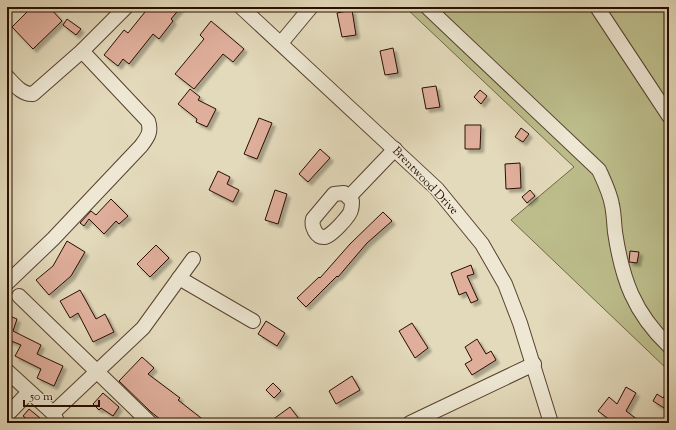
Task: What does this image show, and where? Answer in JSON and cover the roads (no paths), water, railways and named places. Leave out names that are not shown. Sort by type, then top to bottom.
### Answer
[{"type":"street","points":[[7,77],[22,92],[27,95],[33,94],[82,51],[126,7]]},
{"type":"street","name":"Brentwood Drive","points":[[241,7],[437,189],[482,244],[505,284],[534,364],[552,423]]},
{"type":"street","points":[[281,43],[311,7]]},
{"type":"street","points":[[427,7],[599,170],[612,204],[615,232],[627,287],[642,316],[669,346]]},
{"type":"street","points":[[597,7],[669,116]]},
{"type":"street","points":[[7,283],[53,239],[140,146],[147,137],[150,128],[148,121],[82,51]]},
{"type":"street","points":[[349,197],[395,149]]},
{"type":"street","points":[[7,371],[28,393],[56,418],[97,372],[143,328],[193,259]]},
{"type":"street","points":[[179,278],[253,321]]},
{"type":"street","points":[[19,296],[150,423]]},
{"type":"street","points":[[410,423],[534,364]]},
{"type":"street","points":[[7,415],[28,393]]}]
